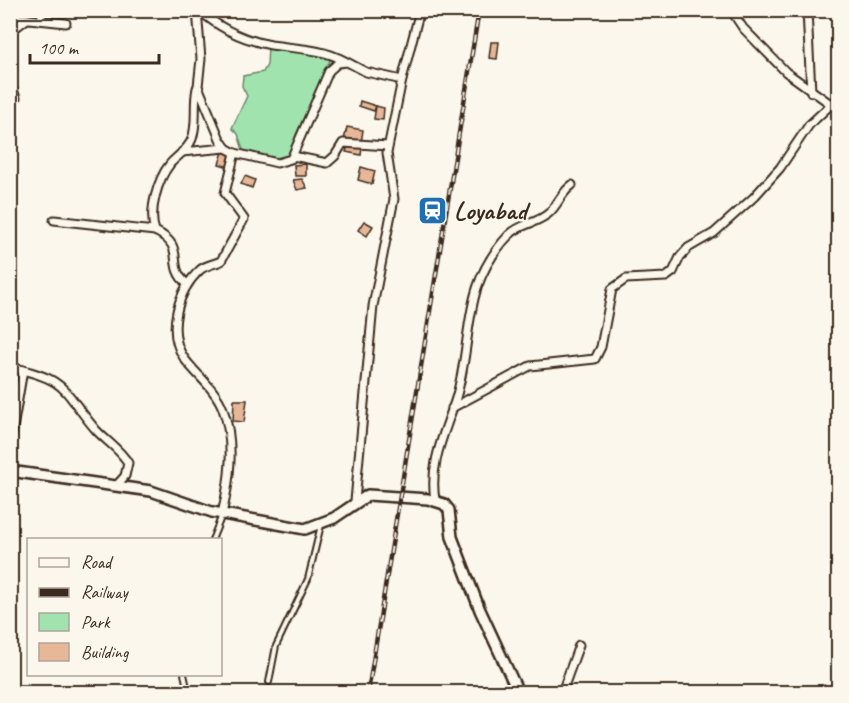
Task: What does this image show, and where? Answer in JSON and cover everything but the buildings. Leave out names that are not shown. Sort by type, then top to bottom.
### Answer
[{"type":"street","points":[[41,20],[43,10]]},
{"type":"street","points":[[198,10],[226,30],[247,39],[317,50],[366,72],[402,80]]},
{"type":"street","points":[[155,231],[153,220],[159,184],[167,168],[189,145],[195,128],[201,59],[198,10]]},
{"type":"street","points":[[355,501],[373,306],[394,199],[393,180],[388,166],[388,146],[420,10]]},
{"type":"street","points":[[731,10],[743,28],[786,72],[832,105]]},
{"type":"street","points":[[807,10],[811,92]]},
{"type":"street","points":[[10,17],[66,23]]},
{"type":"street","points":[[10,32],[27,19]]},
{"type":"street","points":[[182,152],[226,148],[235,153],[278,164],[288,161],[293,156],[329,71],[338,63],[347,62]]},
{"type":"street","points":[[10,82],[16,98],[10,112]]},
{"type":"street","points":[[198,86],[226,148]]},
{"type":"street","points":[[453,408],[530,366],[595,359],[601,347],[612,289],[626,279],[666,277],[673,272],[680,257],[688,248],[714,233],[754,197],[780,168],[809,125],[838,99]]},
{"type":"street","points":[[293,156],[327,163],[335,156],[343,143],[388,146]]},
{"type":"street","points":[[217,513],[230,470],[226,418],[219,401],[185,359],[176,338],[179,304],[187,284],[201,269],[221,261],[244,219],[225,193],[235,153]]},
{"type":"street","points":[[435,500],[434,479],[438,447],[453,408],[459,384],[470,310],[480,279],[510,235],[522,225],[544,217],[572,186]]},
{"type":"street","points":[[54,220],[155,231],[167,235],[177,272],[187,284]]},
{"type":"street","points":[[10,368],[46,376],[62,386],[96,429],[125,458],[128,469],[116,486]]},
{"type":"street","points":[[10,447],[23,370]]},
{"type":"street","points":[[10,471],[151,491],[217,513],[305,529],[321,525],[355,501],[368,495],[435,500],[444,504],[448,510],[452,537],[480,610],[518,693]]},
{"type":"street","points":[[562,693],[579,645]]},
{"type":"lane","points":[[212,538],[217,513]]},
{"type":"lane","points":[[270,682],[276,646],[308,579],[321,525]]},
{"type":"lane","points":[[184,676],[188,693]]},
{"type":"green space","points":[[268,46],[331,58],[296,135],[291,156],[278,158],[243,150],[238,134],[232,128],[247,96],[242,86],[243,76],[263,72],[267,65]]},
{"type":"railway","points":[[368,692],[479,10]]},
{"type":"place","name":"Loyabad","points":[[433,210]]}]
